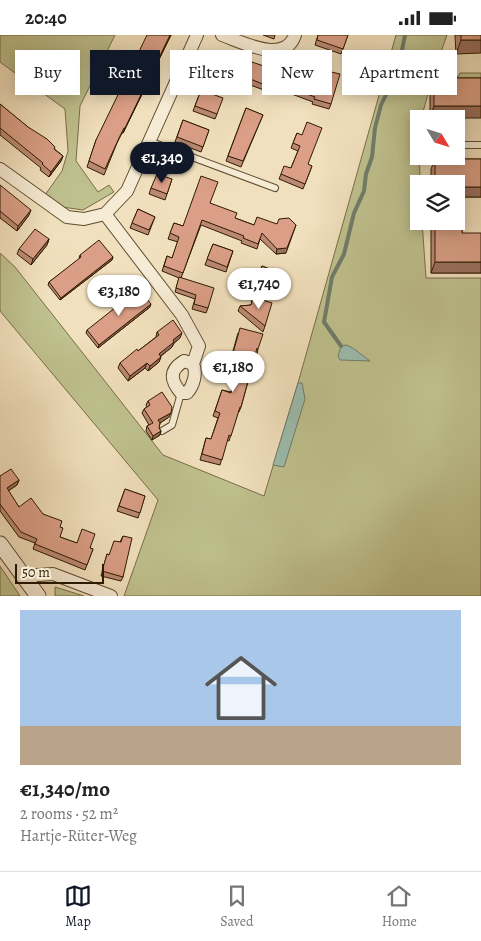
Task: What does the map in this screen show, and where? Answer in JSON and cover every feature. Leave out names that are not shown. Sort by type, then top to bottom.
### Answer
[{"type":"street","points":[[0,169],[67,217],[84,219],[105,214],[127,191],[197,35]]},
{"type":"street","points":[[222,35],[270,51],[281,50],[293,40],[295,35]]},
{"type":"street","points":[[105,214],[182,315],[199,346],[193,364],[196,371],[190,389],[187,393],[181,393],[172,378],[174,371],[178,364],[184,361],[193,364]]},
{"type":"street","points":[[0,544],[38,596]]},
{"type":"street","points":[[23,575],[53,574],[111,596]]},
{"type":"lane","points":[[149,141],[275,188]]},
{"type":"lane","points":[[465,145],[481,145]]},
{"type":"lane","points":[[162,431],[172,425],[181,393]]},
{"type":"green space","points":[[0,35],[115,35],[108,50],[90,50],[90,86],[80,106],[76,161],[98,192],[109,185],[114,192],[83,210],[62,207],[45,195],[62,171],[68,151],[65,109],[46,95],[80,95],[80,50],[15,50],[15,73],[0,62]]},
{"type":"green space","points":[[396,35],[447,35],[442,50],[392,50]]},
{"type":"green space","points":[[460,73],[481,73],[481,88],[457,79]]},
{"type":"green space","points":[[379,95],[428,95],[424,110],[410,110],[410,165],[420,165],[420,175],[410,175],[410,230],[423,230],[426,278],[481,278],[481,596],[124,596],[158,500],[0,311],[0,253],[15,267],[163,455],[264,496],[298,383]]},
{"type":"green space","points":[[0,566],[20,596],[0,596]]},
{"type":"green space","points":[[55,587],[84,596],[55,596]]},
{"type":"shaded area","points":[[346,345],[370,361],[340,360],[338,356],[341,346]]},
{"type":"shaded area","points":[[298,383],[302,383],[305,399],[284,467],[273,465]]},
{"type":"building","points":[[147,35],[170,35],[160,56],[160,50],[140,50]]},
{"type":"building","points":[[318,35],[348,35],[343,49],[317,40]]},
{"type":"building","points":[[461,35],[481,35],[481,40],[461,40]]},
{"type":"building","points":[[252,62],[262,66],[262,84],[252,80]]},
{"type":"building","points":[[332,72],[340,74],[331,104],[314,99],[315,97],[310,95],[332,95]]},
{"type":"building","points":[[457,78],[481,78],[481,106],[434,106],[434,95],[457,95]]},
{"type":"building","points":[[118,95],[141,95],[105,169],[89,161],[96,140]]},
{"type":"building","points":[[199,95],[215,95],[223,98],[217,114],[195,106]]},
{"type":"building","points":[[0,104],[28,127],[47,139],[55,147],[54,149],[63,156],[51,172],[43,163],[0,128]]},
{"type":"building","points":[[246,108],[263,115],[243,161],[228,156]]},
{"type":"building","points":[[183,120],[209,130],[203,147],[177,137]]},
{"type":"building","points":[[307,122],[322,128],[308,164],[312,166],[305,184],[281,174],[284,166],[291,168],[300,146],[293,143],[297,133],[302,135]]},
{"type":"building","points":[[465,159],[481,159],[481,187],[465,187],[465,175],[435,175],[435,165],[465,165]]},
{"type":"building","points":[[157,174],[172,179],[167,194],[151,188]]},
{"type":"building","points":[[201,176],[218,182],[210,203],[237,213],[235,218],[254,225],[257,217],[277,224],[279,219],[289,218],[296,225],[287,248],[277,249],[262,233],[258,244],[243,238],[244,236],[202,220],[183,273],[164,266],[167,256],[172,258],[179,237],[170,233],[174,223],[183,226]]},
{"type":"building","points":[[0,185],[31,210],[18,226],[0,211]]},
{"type":"building","points":[[138,209],[155,217],[149,230],[132,223]]},
{"type":"building","points":[[35,229],[49,239],[33,259],[19,249]]},
{"type":"building","points":[[435,230],[462,230],[462,233],[481,233],[481,262],[435,262]]},
{"type":"building","points":[[99,240],[113,257],[61,298],[49,282]]},
{"type":"building","points":[[213,244],[233,251],[227,267],[207,259]]},
{"type":"building","points":[[262,266],[282,274],[277,285],[257,278]]},
{"type":"building","points":[[179,277],[214,288],[208,308],[194,304],[196,295],[176,288]]},
{"type":"building","points":[[139,289],[151,304],[99,345],[87,330]]},
{"type":"building","points":[[253,297],[272,303],[265,326],[240,306],[251,305]]},
{"type":"building","points":[[173,320],[182,333],[159,354],[161,357],[150,366],[147,363],[130,376],[120,363],[159,335],[157,332]]},
{"type":"building","points":[[240,328],[263,334],[257,348],[241,407],[231,436],[229,435],[222,460],[202,454],[206,438],[211,439],[220,413],[215,411],[222,390],[231,393],[236,374],[228,371]]},
{"type":"building","points":[[162,392],[172,407],[171,413],[158,420],[161,431],[153,436],[147,426],[153,423],[144,409],[150,405],[148,401]]},
{"type":"building","points":[[11,469],[19,480],[7,488],[19,507],[31,498],[43,514],[62,521],[60,527],[63,528],[60,537],[77,543],[82,529],[95,534],[90,548],[93,549],[87,565],[35,544],[37,539],[21,532],[0,504],[0,476]]},
{"type":"building","points":[[125,489],[145,496],[140,513],[119,506]]},
{"type":"building","points":[[123,536],[132,538],[123,577],[102,571],[107,554],[109,555],[114,541],[121,542]]},
{"type":"waterway","points":[[341,346],[324,322],[332,277],[344,254],[354,213],[364,191],[381,105],[398,70],[405,35]]}]
